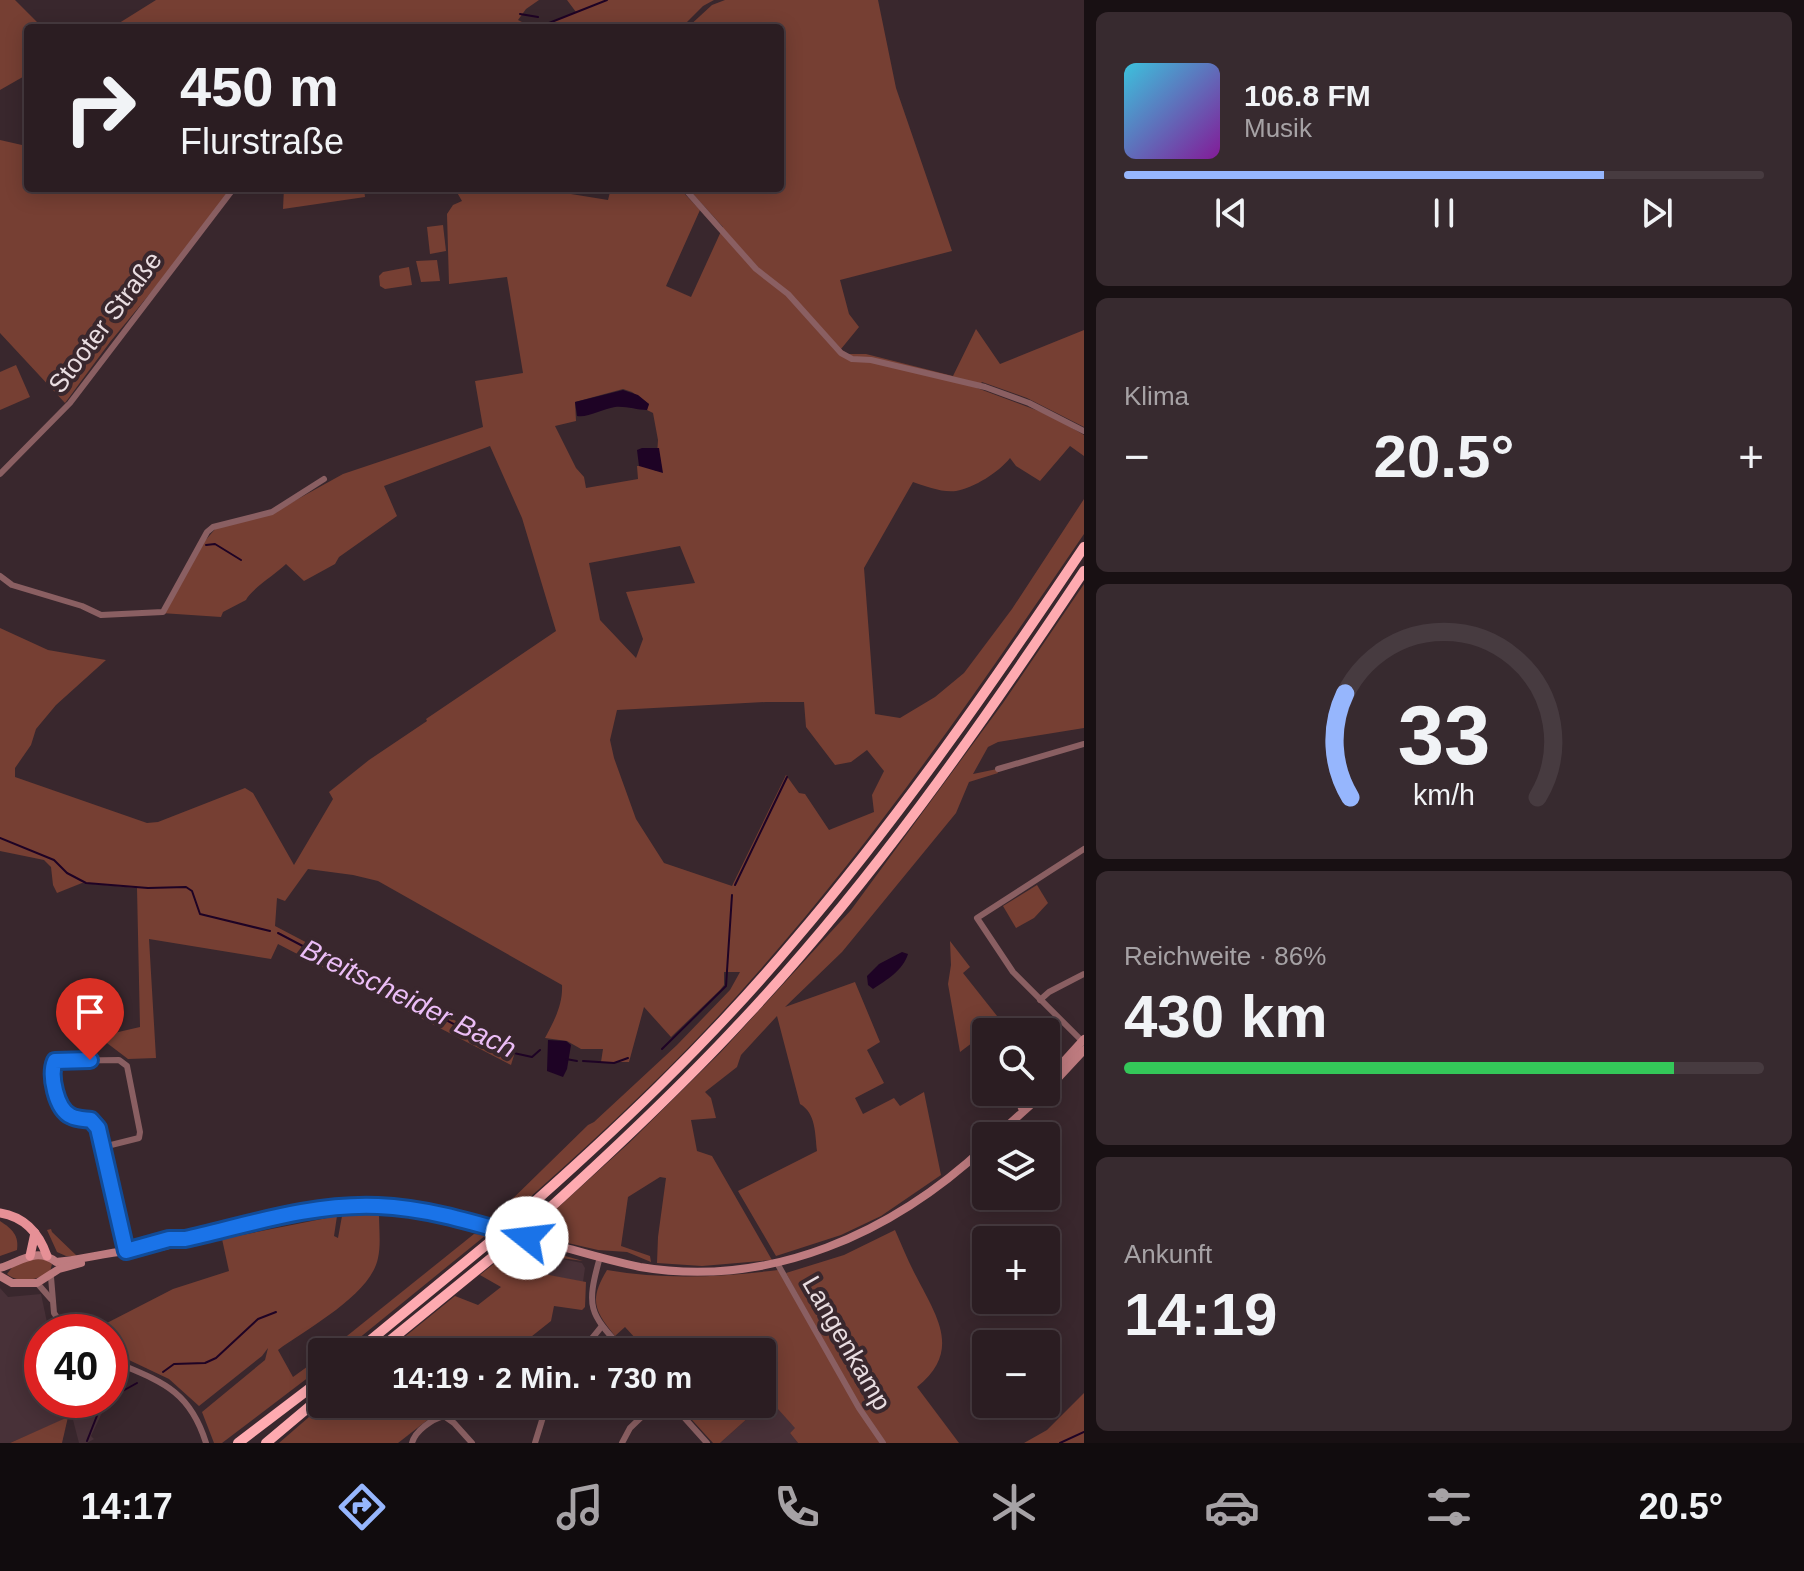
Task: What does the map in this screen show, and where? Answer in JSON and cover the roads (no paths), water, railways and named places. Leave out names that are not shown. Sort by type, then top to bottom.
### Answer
[{"type":"highway","points":[[373,1338],[491,1241],[664,1081],[791,945],[921,782],[1084,547]]},
{"type":"highway","points":[[393,1338],[530,1226],[635,1129],[732,1032],[856,889],[977,728],[1084,571]]},
{"type":"highway","points":[[238,1443],[308,1390]]},
{"type":"highway","points":[[266,1443],[308,1408]]},
{"type":"main road","points":[[0,1213],[20,1219],[40,1237],[52,1267]]},
{"type":"main road","points":[[30,1256],[35,1233]]},
{"type":"street","name":"Stooter Straße","points":[[0,474],[70,403],[231,192]]},
{"type":"street","points":[[688,192],[756,269],[788,294],[841,353],[852,359],[871,360],[985,387],[1029,403],[1084,431]]},
{"type":"street","points":[[0,576],[12,585],[82,606],[101,615],[163,612],[207,532],[213,527],[272,512],[324,479]]},
{"type":"street","points":[[998,769],[1084,744]]},
{"type":"street","points":[[1084,849],[977,918],[1013,972],[1084,1043]]},
{"type":"street","points":[[1040,1000],[1084,974]]},
{"type":"street","points":[[1060,1067],[1084,1043]]},
{"type":"street","points":[[1060,1074],[1084,1043]]},
{"type":"street","points":[[103,1147],[139,1138],[127,1066],[119,1060],[55,1061],[52,1081],[66,1113],[73,1118],[95,1123],[126,1251]]},
{"type":"street","points":[[1010,1122],[1024,1106]]},
{"type":"street","points":[[1012,1122],[1030,1106]]},
{"type":"street","points":[[52,1267],[30,1256],[14,1261],[3,1272],[12,1283],[37,1283],[52,1267],[169,1239],[185,1239],[306,1213],[378,1206],[455,1217],[639,1266],[694,1271],[736,1269],[777,1263],[838,1245],[874,1229],[934,1189],[972,1158]]},
{"type":"street","points":[[600,1257],[591,1303],[593,1313],[613,1338]]},
{"type":"street","name":"Langenkamp","points":[[777,1263],[859,1408],[883,1443]]},
{"type":"street","points":[[52,1267],[51,1299],[55,1314]]},
{"type":"street","points":[[37,1283],[51,1299]]},
{"type":"street","points":[[592,1338],[602,1326]]},
{"type":"street","points":[[128,1369],[175,1391],[195,1413],[206,1443]]},
{"type":"street","points":[[412,1443],[414,1436],[433,1420],[444,1416],[472,1443]]},
{"type":"street","points":[[535,1443],[542,1418]]},
{"type":"street","points":[[622,1443],[630,1428],[640,1418]]},
{"type":"street","points":[[685,1418],[707,1443]]},
{"type":"waterway","points":[[549,23],[607,0]]},
{"type":"waterway","points":[[520,14],[538,17]]},
{"type":"waterway","points":[[206,545],[215,544],[241,560]]},
{"type":"waterway","points":[[735,885],[787,777]]},
{"type":"waterway","name":"Breitscheider Bach","points":[[0,838],[54,860],[67,873],[86,883],[148,888],[186,887],[192,891],[200,914],[270,931]]},
{"type":"waterway","points":[[662,1049],[726,986],[732,895]]},
{"type":"waterway","name":"Breitscheider Bach","points":[[278,933],[398,999],[406,999],[505,1051],[532,1057],[540,1050]]},
{"type":"waterway","points":[[583,1061],[614,1063],[628,1058]]},
{"type":"waterway","points":[[566,1059],[577,1061]]},
{"type":"waterway","points":[[163,1372],[174,1364],[205,1363],[216,1358],[258,1319],[276,1312]]},
{"type":"waterway","points":[[128,1388],[137,1383]]},
{"type":"waterway","points":[[87,1441],[96,1418]]},
{"type":"waterway","points":[[1060,1443],[1084,1432]]}]
